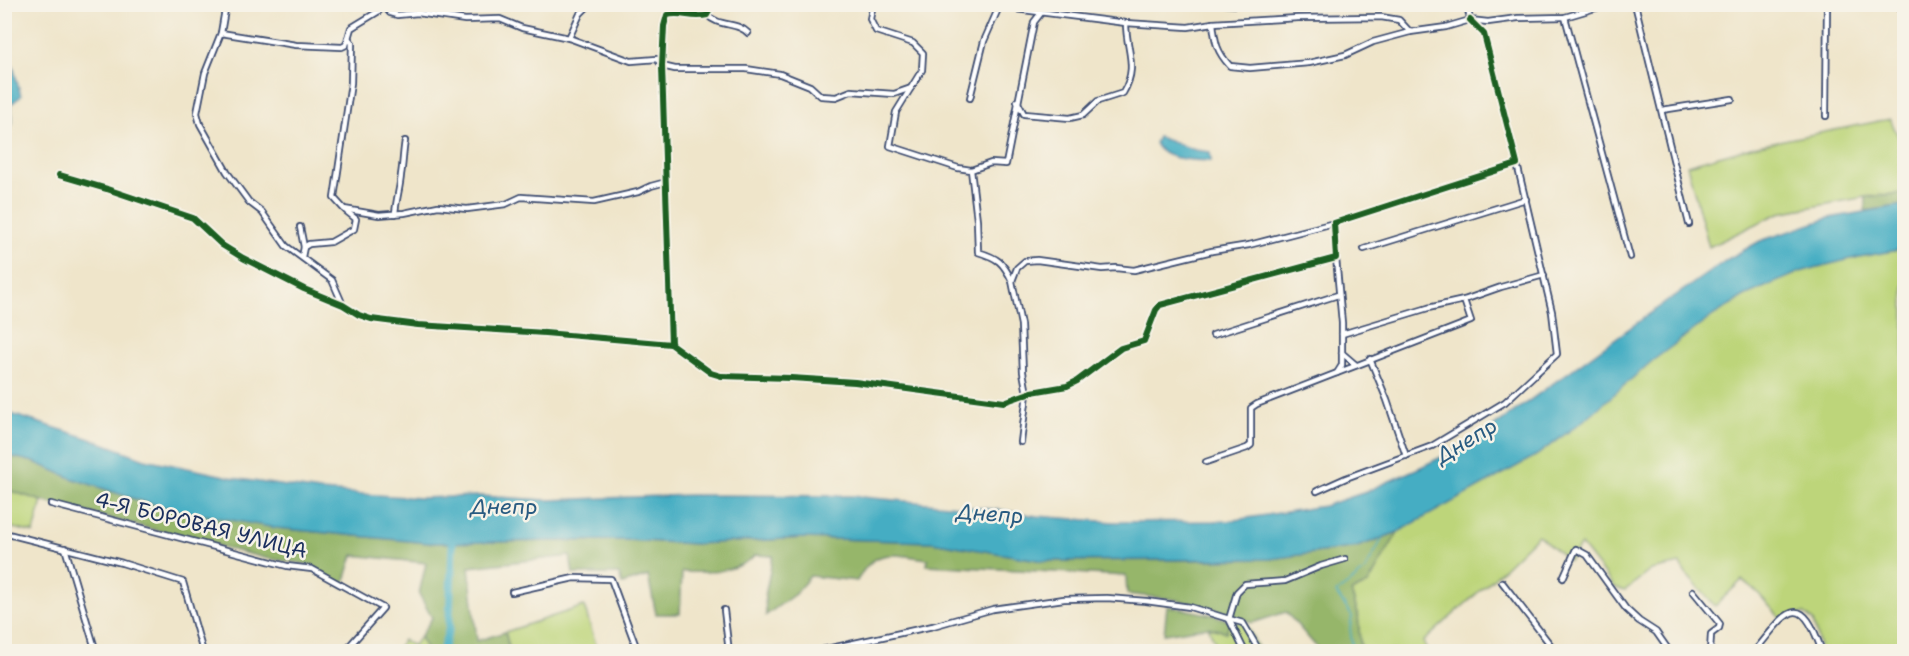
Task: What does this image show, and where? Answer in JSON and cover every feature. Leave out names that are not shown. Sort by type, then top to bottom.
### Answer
[{"type":"street","points":[[226,4],[221,33],[205,73],[197,113],[200,124],[227,172],[249,202],[267,219],[286,246],[332,280],[343,305]]},
{"type":"street","points":[[569,38],[580,14],[590,4]]},
{"type":"street","points":[[708,15],[713,4]]},
{"type":"street","points":[[873,4],[870,19],[876,31],[913,42],[923,53],[922,70],[896,112],[890,146],[971,170],[991,163],[1006,164],[1034,22],[1041,13]]},
{"type":"street","points":[[976,4],[1126,23],[1188,27],[1213,23],[1298,18],[1381,17],[1399,20],[1410,32]]},
{"type":"street","points":[[1317,490],[1432,446],[1505,402],[1557,354],[1552,312],[1544,275],[1484,34],[1470,20],[1467,4]]},
{"type":"street","points":[[1213,23],[1219,54],[1230,66],[1250,68],[1309,63],[1345,55],[1373,42],[1410,32],[1446,27],[1470,20],[1488,22],[1518,18],[1565,17],[1608,4]]},
{"type":"street","points":[[1635,4],[1689,224]]},
{"type":"street","points":[[1826,116],[1827,4]]},
{"type":"street","points":[[1900,4],[1905,27]]},
{"type":"street","points":[[221,33],[297,45],[342,47],[346,45],[351,28],[379,11],[384,5],[390,14],[397,15],[418,13],[465,20],[500,19],[522,28],[569,38],[631,62],[657,59],[662,66],[687,69],[701,67],[747,69],[780,74],[810,86],[821,96],[836,97],[851,91],[894,94],[911,88]]},
{"type":"street","points":[[970,98],[984,42],[999,8]]},
{"type":"street","points":[[671,344],[662,66],[664,26],[667,15],[677,13],[697,18],[708,15]]},
{"type":"street","points":[[708,15],[713,21],[744,28],[748,33]]},
{"type":"street","points":[[1565,17],[1630,257]]},
{"type":"street","points":[[1017,101],[1024,114],[1070,118],[1083,115],[1098,101],[1123,93],[1130,81],[1132,67],[1126,23]]},
{"type":"street","points":[[304,247],[309,244],[331,242],[354,229],[356,219],[334,198],[351,83],[351,44],[348,38]]},
{"type":"street","points":[[1662,110],[1732,99]]},
{"type":"street","points":[[1905,110],[1905,124]]},
{"type":"street","points":[[395,214],[405,141]]},
{"type":"street","points":[[1012,281],[1017,268],[1025,261],[1037,260],[1134,270],[1212,251],[1250,245],[1334,223],[1517,164]]},
{"type":"street","points":[[971,170],[978,252],[1004,264],[1012,281],[1021,325],[1023,372],[1027,394],[1021,442]]},
{"type":"street","points":[[59,175],[193,218],[222,244],[243,258],[371,319],[418,325],[671,344],[711,373],[721,376],[855,382],[1004,402],[1027,394],[1067,386],[1121,348],[1144,340],[1160,305],[1336,258]]},
{"type":"street","points":[[344,209],[379,215],[438,206],[467,210],[506,204],[521,197],[594,202],[638,192],[666,182]]},
{"type":"street","points":[[1364,249],[1526,199]]},
{"type":"street","points":[[1334,223],[1342,334],[1342,364],[1337,373]]},
{"type":"street","points":[[300,227],[304,247],[302,257]]},
{"type":"street","points":[[1342,334],[1544,275]]},
{"type":"street","points":[[1213,335],[1338,295]]},
{"type":"street","points":[[1206,462],[1251,445],[1251,408],[1257,404],[1471,321],[1464,300]]},
{"type":"street","points":[[1342,353],[1356,365]]},
{"type":"street","points":[[1370,359],[1406,456]]},
{"type":"street","name":"4-Я БОРОВАЯ УЛИЦА","points":[[51,504],[287,566],[312,570],[383,608],[344,651]]},
{"type":"street","points":[[4,533],[183,582],[203,651]]},
{"type":"street","points":[[65,548],[96,651]]},
{"type":"street","points":[[1563,578],[1576,549],[1587,555],[1626,609],[1656,632],[1670,651]]},
{"type":"street","points":[[1245,651],[1229,619],[1237,592],[1245,584],[1285,581],[1345,559]]},
{"type":"street","points":[[512,592],[574,579],[610,579],[638,651]]},
{"type":"street","points":[[1502,582],[1556,651]]},
{"type":"street","points":[[1693,591],[1720,624],[1719,628],[1711,634],[1710,651]]},
{"type":"street","points":[[788,651],[822,650],[933,626],[993,609],[1064,599],[1107,598],[1190,607],[1243,623],[1260,651]]},
{"type":"street","points":[[724,610],[729,651]]},
{"type":"street","points":[[1754,651],[1786,615],[1795,612],[1803,614],[1809,620],[1822,651]]},
{"type":"street","points":[[750,651],[783,651]]},
{"type":"green space","points":[[1890,119],[1904,149],[1904,193],[1865,197],[1779,213],[1709,247],[1687,165],[1758,145]]},
{"type":"green space","points":[[1904,193],[1904,205],[1865,211],[1865,197]]},
{"type":"green space","points":[[1904,249],[1904,651],[1821,651],[1813,621],[1804,613],[1784,620],[1780,618],[1758,593],[1742,580],[1715,606],[1680,564],[1651,570],[1624,591],[1614,587],[1581,545],[1569,561],[1538,535],[1423,642],[1428,651],[1365,651],[1360,644],[1358,614],[1351,592],[1368,584],[1398,532],[1537,455],[1588,417],[1652,361],[1744,296],[1800,272],[1859,257]]},
{"type":"green space","points":[[5,455],[34,462],[71,478],[138,500],[177,510],[276,528],[429,543],[626,540],[696,544],[803,538],[932,542],[1044,561],[1209,560],[1271,559],[1357,547],[1398,532],[1368,584],[1351,592],[1358,614],[1360,644],[1365,651],[1320,651],[1286,612],[1252,623],[1210,607],[1171,599],[1127,594],[1126,576],[927,565],[928,559],[896,555],[887,555],[871,562],[857,581],[810,576],[795,594],[766,615],[765,596],[773,556],[756,555],[731,569],[712,572],[682,572],[680,614],[656,614],[648,576],[622,584],[619,574],[573,574],[570,556],[469,567],[477,641],[505,632],[510,651],[428,652],[420,637],[432,618],[419,594],[426,563],[353,555],[343,587],[311,565],[265,558],[42,501],[5,489]]},
{"type":"green space","points":[[5,489],[42,501],[34,533],[5,526]]},
{"type":"green space","points":[[584,606],[598,651],[510,651],[505,632]]},
{"type":"green space","points":[[1167,606],[1213,615],[1230,621],[1226,632],[1208,627],[1164,634]]},
{"type":"green space","points":[[1230,621],[1245,623],[1260,651],[1219,651],[1208,627],[1226,632]]},
{"type":"green space","points":[[420,637],[428,651],[395,652],[403,640],[413,646]]},
{"type":"water","points":[[5,57],[13,66],[21,96],[10,105],[11,126],[5,137]]},
{"type":"water","points":[[1158,137],[1195,150],[1210,152],[1211,161],[1188,160],[1164,153],[1155,143]]},
{"type":"water","name":"Днепр","points":[[1904,205],[1904,249],[1859,257],[1800,272],[1744,296],[1652,361],[1588,417],[1537,455],[1398,532],[1357,547],[1271,559],[1044,561],[932,542],[803,538],[696,544],[626,540],[429,543],[276,528],[177,510],[138,500],[71,478],[34,462],[5,455],[5,412],[145,459],[239,479],[320,491],[420,498],[480,496],[547,500],[692,495],[852,496],[1114,522],[1228,521],[1324,506],[1363,493],[1423,466],[1472,442],[1652,312],[1728,259],[1760,241],[1829,218]]},
{"type":"waterway","points":[[442,652],[449,629],[453,533]]},
{"type":"waterway","points":[[1353,652],[1350,628],[1352,616],[1336,593],[1364,572],[1382,539]]},
{"type":"railway","points":[[1153,4],[1239,8],[1290,4]]},
{"type":"cycle path","points":[[59,175],[193,218],[222,245],[243,258],[371,319],[418,325],[671,344],[662,66],[664,26],[667,15],[707,15],[713,4]]},
{"type":"cycle path","points":[[671,344],[711,373],[721,376],[855,382],[1004,402],[1032,392],[1067,386],[1121,348],[1144,341],[1160,305],[1336,258],[1334,223],[1517,164],[1484,34],[1470,20]]}]
